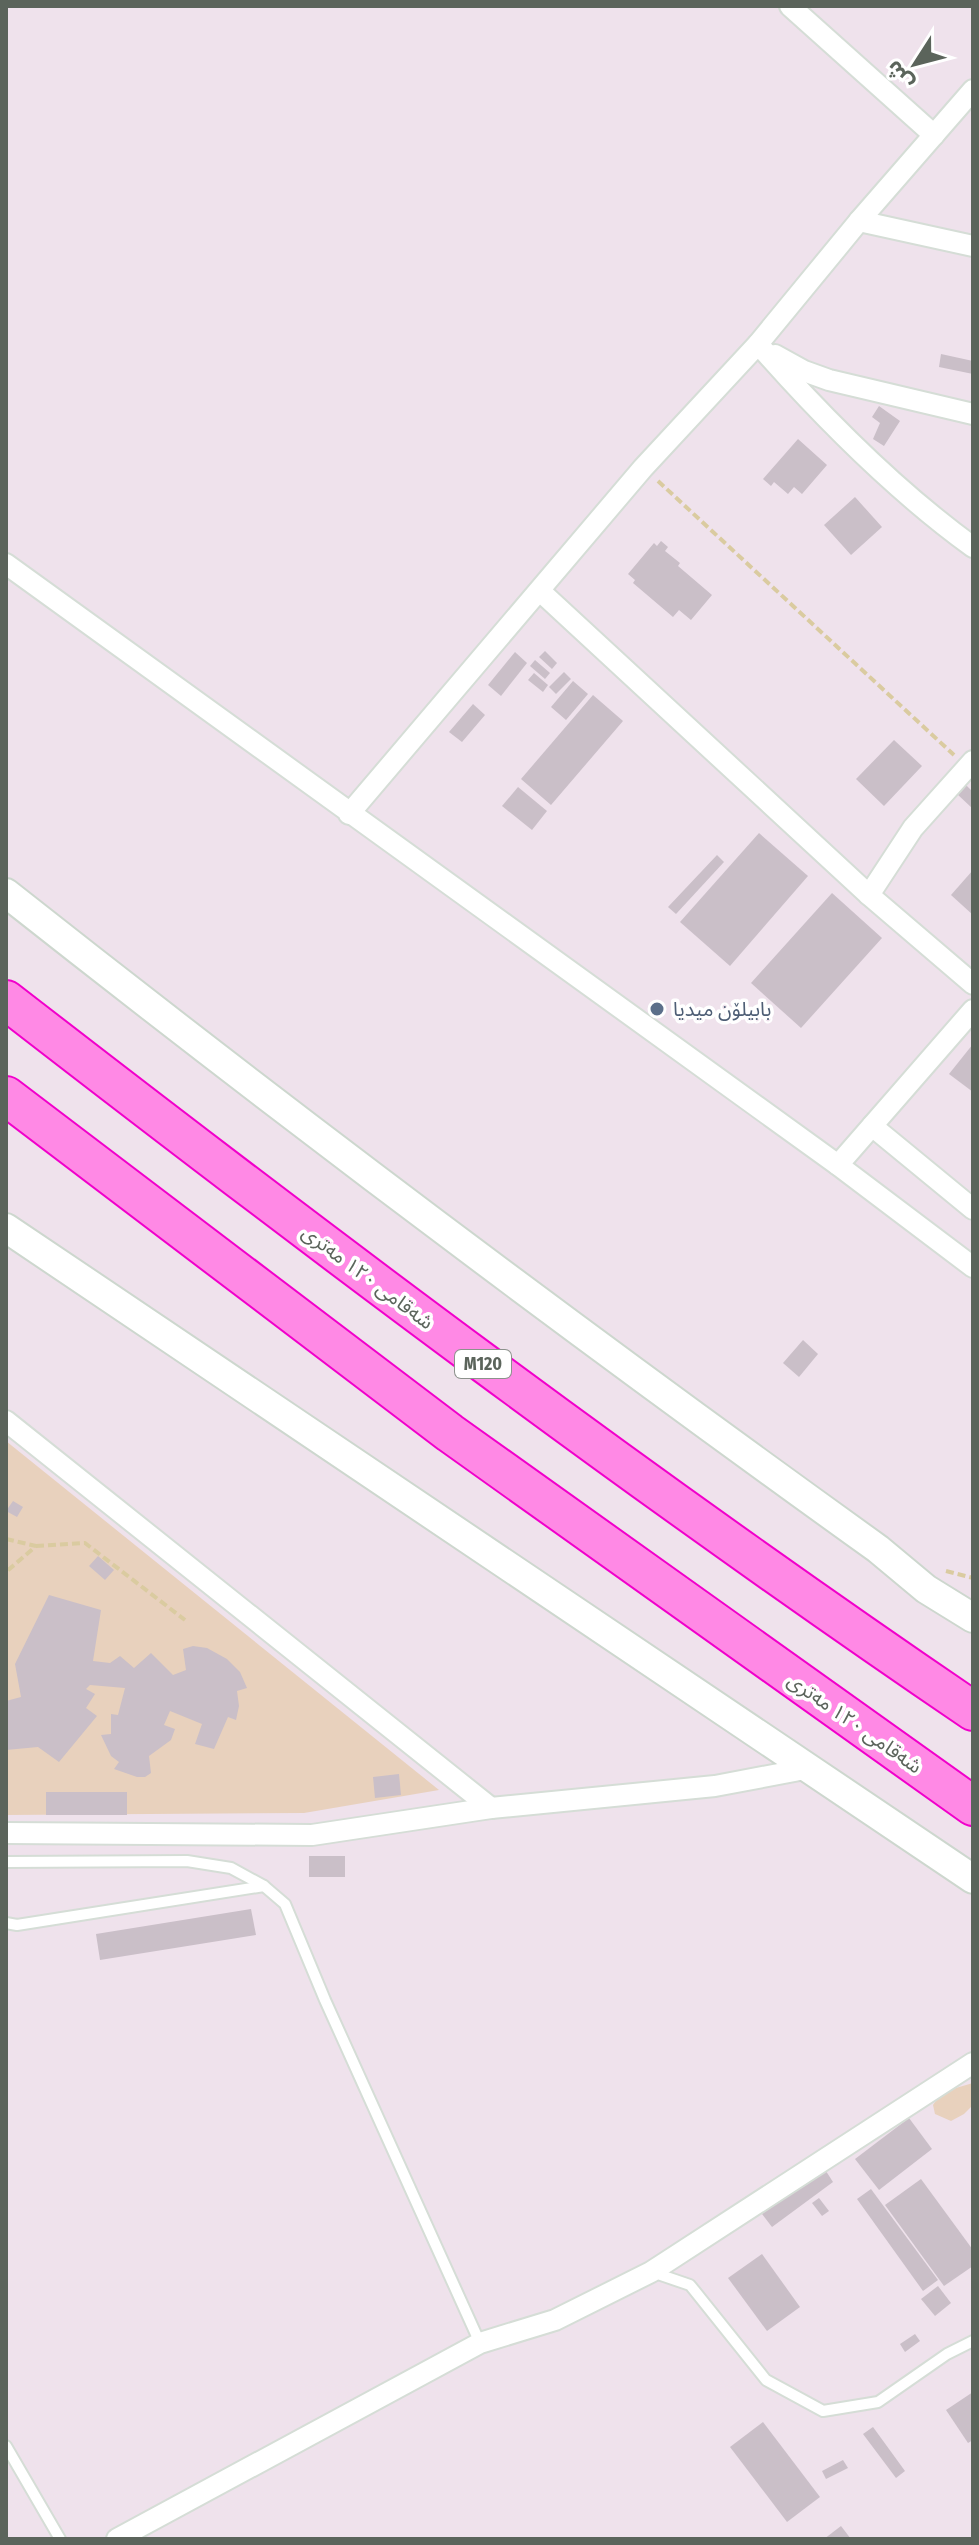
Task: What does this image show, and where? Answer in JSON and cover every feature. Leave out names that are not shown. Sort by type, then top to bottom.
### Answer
[{"type":"highway","name":"شەقامی ١٢٠ مەتری","points":[[6,1000],[460,1347],[973,1711]]},
{"type":"highway","name":"شەقامی ١٢٠ مەتری","points":[[6,1096],[450,1433],[973,1806]]},
{"type":"highway","points":[[872,1642],[950,1670],[973,1685]]},
{"type":"street","points":[[805,10],[934,135]]},
{"type":"street","points":[[349,814],[643,468],[758,344],[973,90]]},
{"type":"street","points":[[859,221],[973,246]]},
{"type":"street","points":[[758,344],[792,365],[829,380],[973,414]]},
{"type":"street","points":[[758,344],[821,415],[860,453],[973,547]]},
{"type":"street","points":[[6,564],[838,1165],[973,1267]]},
{"type":"street","points":[[540,591],[869,895],[973,984]]},
{"type":"street","points":[[869,895],[913,828],[970,765]]},
{"type":"street","points":[[6,893],[222,1063],[545,1309],[878,1549],[926,1589],[973,1618]]},
{"type":"street","points":[[838,1165],[973,1010]]},
{"type":"street","points":[[872,1126],[973,1209]]},
{"type":"street","points":[[6,1228],[973,1879]]},
{"type":"street","points":[[6,1421],[491,1808]]},
{"type":"street","points":[[878,1549],[907,1562],[973,1606]]},
{"type":"street","points":[[6,1833],[312,1835],[491,1808],[715,1786],[810,1768]]},
{"type":"street","points":[[117,2539],[480,2343],[555,2320],[651,2272],[973,2063]]},
{"type":"lane","points":[[6,1862],[187,1861],[231,1868],[264,1886],[285,1904],[331,2015],[480,2343]]},
{"type":"lane","points":[[6,1923],[17,1925],[264,1886]]},
{"type":"lane","points":[[651,2272],[690,2285],[766,2380],[823,2411],[878,2402],[947,2354],[973,2341]]},
{"type":"lane","points":[[6,2446],[60,2539]]},
{"type":"path","points":[[643,468],[970,765]]},
{"type":"path","points":[[6,1539],[36,1546],[85,1543],[185,1620]]},
{"type":"path","points":[[6,1572],[36,1546]]},
{"type":"shaded area","points":[[6,1441],[439,1790],[304,1813],[6,1815]]},
{"type":"shaded area","points":[[973,2083],[973,2105],[964,2114],[951,2121],[935,2114],[933,2105],[942,2092]]},
{"type":"building","points":[[941,354],[973,361],[973,374],[939,367]]},
{"type":"building","points":[[879,406],[900,421],[884,446],[873,439],[880,423],[872,417]]},
{"type":"building","points":[[798,439],[827,465],[802,494],[794,487],[788,494],[774,482],[771,486],[763,479]]},
{"type":"building","points":[[855,497],[882,527],[851,555],[824,525]]},
{"type":"building","points":[[661,541],[668,547],[665,551],[680,563],[678,566],[712,595],[691,620],[679,610],[673,617],[633,583],[635,580],[628,574],[654,543],[657,546]]},
{"type":"building","points":[[545,651],[557,663],[552,669],[539,657]]},
{"type":"building","points":[[515,652],[527,663],[501,696],[488,685]]},
{"type":"building","points":[[535,660],[550,673],[545,679],[530,666]]},
{"type":"building","points":[[564,672],[571,679],[556,694],[549,687]]},
{"type":"building","points":[[534,673],[548,685],[543,692],[528,680]]},
{"type":"building","points":[[573,681],[588,694],[566,720],[551,707]]},
{"type":"building","points":[[593,695],[623,721],[551,805],[521,779]]},
{"type":"building","points":[[473,704],[485,715],[462,742],[449,732]]},
{"type":"building","points":[[894,740],[922,766],[884,806],[856,779]]},
{"type":"building","points":[[965,784],[971,790],[973,788],[973,809],[956,793]]},
{"type":"building","points":[[518,787],[547,811],[532,830],[502,806]]},
{"type":"building","points":[[759,833],[808,876],[730,966],[680,922]]},
{"type":"building","points":[[717,855],[724,862],[676,914],[668,907]]},
{"type":"building","points":[[973,870],[973,915],[951,895]]},
{"type":"building","points":[[832,893],[882,938],[801,1028],[751,983]]},
{"type":"building","points":[[973,1044],[973,1092],[949,1074]]},
{"type":"building","points":[[803,1340],[818,1354],[799,1377],[783,1363]]},
{"type":"building","points":[[13,1501],[23,1507],[17,1517],[6,1511]]},
{"type":"building","points":[[98,1556],[114,1570],[105,1580],[89,1566]]},
{"type":"building","points":[[49,1595],[101,1610],[93,1661],[110,1663],[120,1656],[134,1668],[151,1653],[173,1675],[186,1670],[183,1649],[193,1646],[207,1648],[227,1659],[240,1672],[247,1688],[237,1691],[239,1706],[236,1720],[228,1717],[214,1749],[195,1744],[202,1724],[170,1711],[164,1725],[175,1729],[171,1740],[149,1756],[151,1773],[137,1777],[114,1769],[119,1762],[111,1756],[101,1735],[111,1734],[111,1714],[118,1715],[125,1688],[90,1685],[86,1689],[95,1694],[86,1708],[97,1716],[59,1762],[38,1747],[6,1750],[6,1701],[21,1697],[15,1664]]},
{"type":"building","points":[[399,1774],[401,1795],[375,1798],[373,1777]]},
{"type":"building","points":[[46,1792],[127,1792],[127,1815],[46,1815]]},
{"type":"building","points":[[309,1856],[345,1856],[345,1877],[309,1877]]},
{"type":"building","points":[[251,1909],[256,1935],[100,1960],[96,1934]]},
{"type":"building","points":[[909,2118],[932,2149],[879,2190],[855,2159]]},
{"type":"building","points":[[824,2168],[833,2182],[772,2227],[762,2214]]},
{"type":"building","points":[[921,2179],[973,2250],[973,2266],[944,2286],[885,2205]]},
{"type":"building","points":[[871,2189],[938,2280],[923,2291],[857,2199]]},
{"type":"building","points":[[819,2198],[829,2211],[822,2216],[812,2203]]},
{"type":"building","points":[[762,2254],[800,2307],[767,2331],[728,2278]]},
{"type":"building","points":[[938,2286],[951,2303],[935,2316],[921,2299]]},
{"type":"building","points":[[915,2334],[920,2341],[905,2352],[900,2344]]},
{"type":"building","points":[[973,2392],[973,2440],[968,2443],[946,2410]]},
{"type":"building","points":[[763,2422],[820,2497],[787,2522],[730,2447]]},
{"type":"building","points":[[873,2427],[905,2471],[896,2478],[863,2434]]},
{"type":"building","points":[[843,2460],[848,2468],[826,2479],[822,2471]]},
{"type":"building","points":[[841,2526],[851,2539],[824,2539]]},
{"type":"place","name":"بابیلۆن میدیا","points":[[657,1009]]}]
